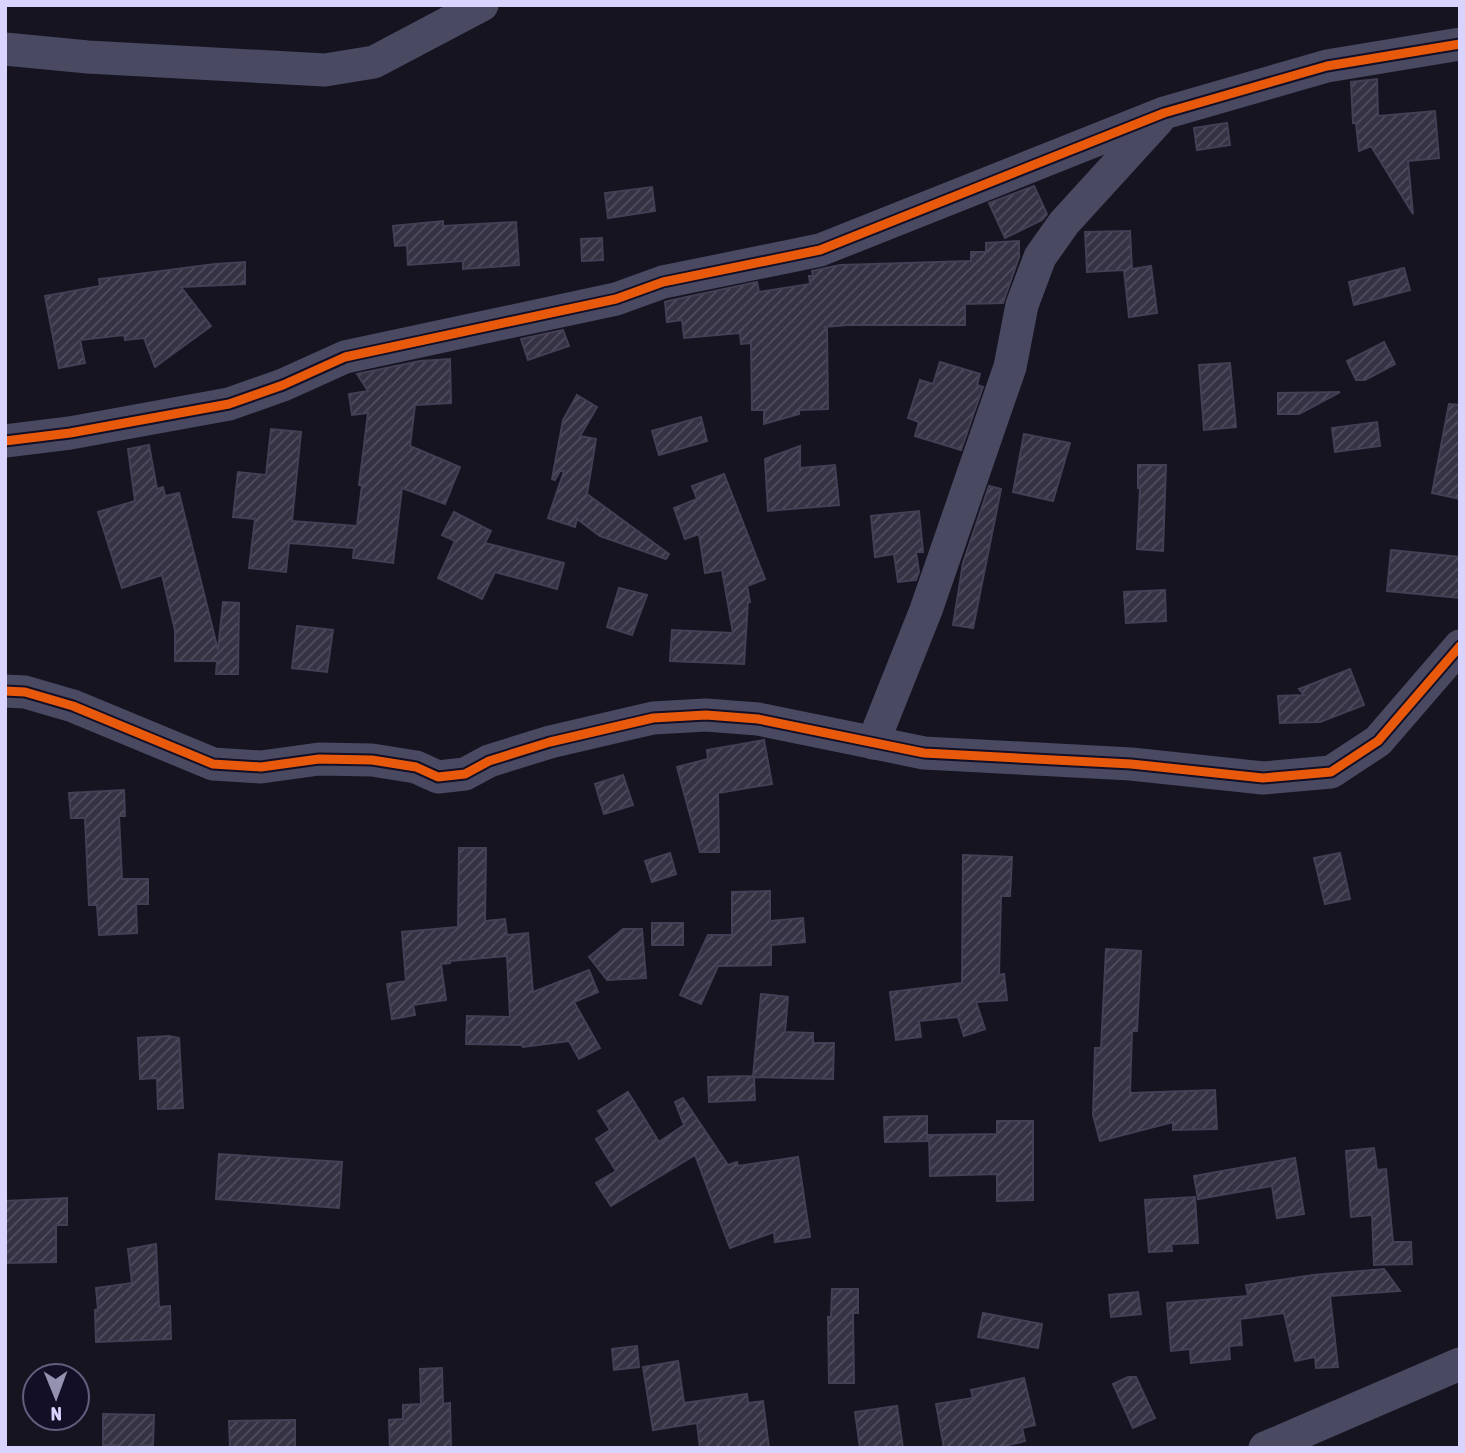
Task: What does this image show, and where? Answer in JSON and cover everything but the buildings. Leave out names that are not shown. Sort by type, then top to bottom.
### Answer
[{"type":"street","points":[[5,49],[74,57],[325,71],[374,62],[482,5]]},
{"type":"street","points":[[5,441],[70,433],[229,404],[284,385],[345,357],[615,299],[663,282],[820,250],[1164,113],[1327,66],[1460,44]]},
{"type":"street","points":[[873,743],[926,610],[1010,367],[1022,306],[1040,257],[1064,223],[1164,113]]},
{"type":"street","points":[[5,691],[25,692],[73,706],[212,764],[261,767],[319,759],[372,760],[416,767],[439,777],[465,774],[489,761],[550,742],[653,718],[706,715],[758,719],[924,753],[1131,764],[1263,778],[1331,772],[1378,741],[1460,646]]},
{"type":"street","points":[[1265,1448],[1460,1364]]},
{"type":"cycle path","points":[[5,441],[70,433],[229,404],[283,385],[345,357],[616,299],[663,282],[820,250],[1164,113],[1327,66],[1460,44]]},
{"type":"cycle path","points":[[5,691],[25,692],[73,706],[213,764],[261,767],[319,759],[372,760],[416,767],[438,777],[465,774],[489,761],[550,742],[653,718],[706,715],[758,719],[924,753],[1131,764],[1263,778],[1331,772],[1378,741],[1460,646]]}]
